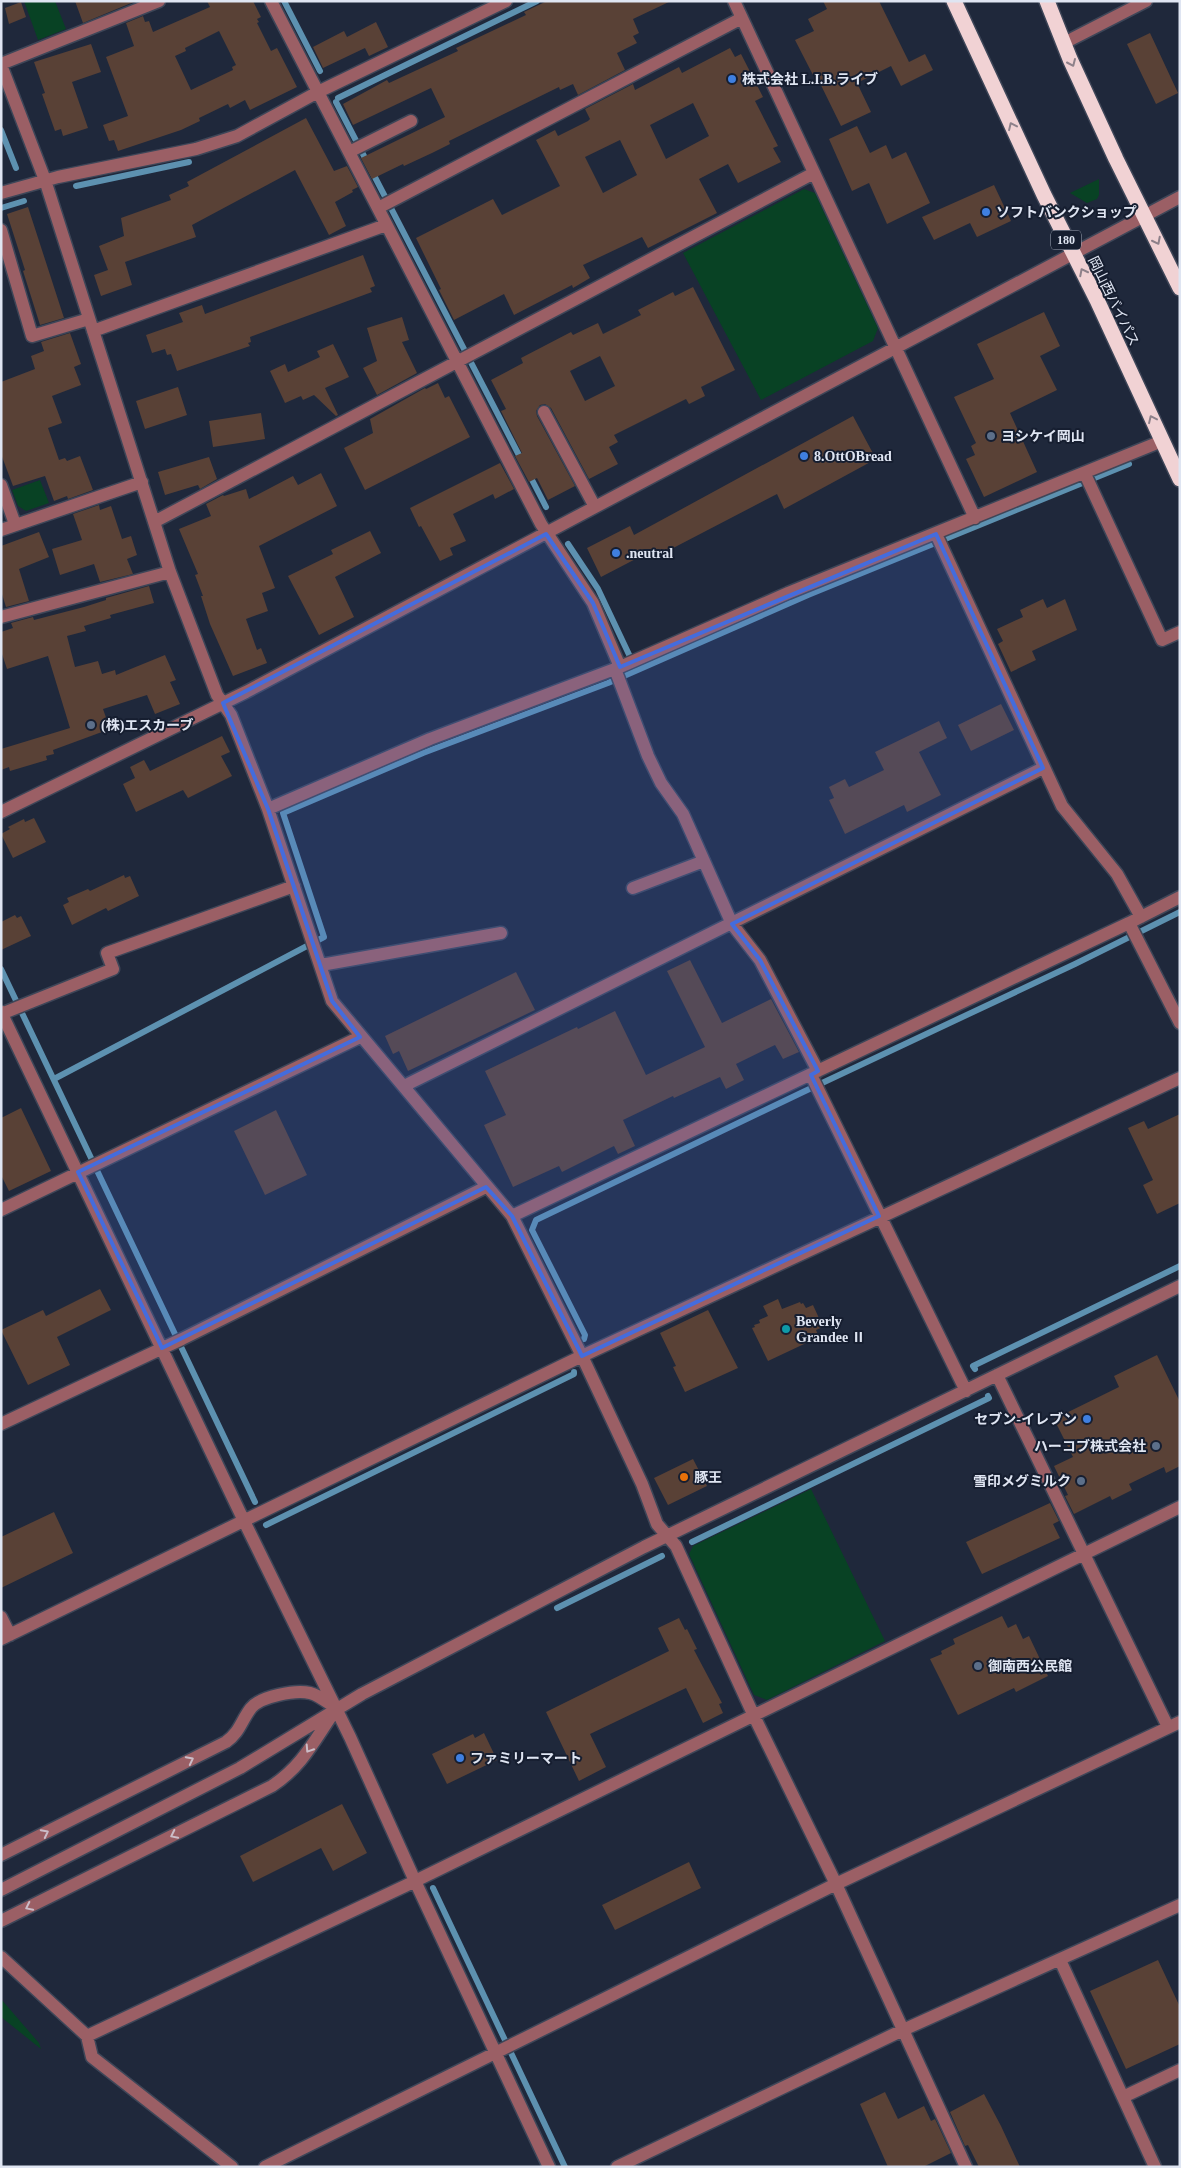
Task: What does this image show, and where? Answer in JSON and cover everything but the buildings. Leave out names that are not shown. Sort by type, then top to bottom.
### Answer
[{"type":"highway","name":"岡山西バイパス","points":[[954,1],[1044,195],[1180,479]]},
{"type":"highway","points":[[1048,1],[1064,43],[1116,160],[1180,288]]},
{"type":"street","points":[[159,1],[1,64],[45,180],[170,572],[218,695],[231,715],[268,809],[332,1001],[360,1037],[404,1086],[512,1216],[582,1356],[642,1484],[657,1524],[676,1546],[836,1884],[966,2167]]},
{"type":"street","points":[[272,1],[318,92],[355,149],[385,204],[386,225],[465,359],[546,534],[592,603],[623,669],[648,756],[661,782],[682,814],[732,924],[760,960],[879,1216],[966,1390]]},
{"type":"street","points":[[1,192],[45,180],[196,149],[237,136],[318,92],[506,1]]},
{"type":"street","points":[[734,1],[975,518]]},
{"type":"street","points":[[1064,43],[1146,1]]},
{"type":"street","points":[[385,204],[742,18]]},
{"type":"street","points":[[355,149],[411,121]]},
{"type":"street","points":[[154,522],[465,359],[814,172]]},
{"type":"street","points":[[1,812],[223,703],[546,534],[895,346],[1180,196]]},
{"type":"street","points":[[1,230],[32,336],[91,325],[386,225]]},
{"type":"street","points":[[544,412],[595,507]]},
{"type":"street","points":[[268,809],[430,739],[623,669],[788,593],[938,540],[975,518],[1088,480],[1162,440]]},
{"type":"street","points":[[1088,480],[1162,640],[1180,632]]},
{"type":"street","points":[[1,530],[142,482]]},
{"type":"street","points":[[1,485],[15,524]]},
{"type":"street","points":[[938,540],[1062,806],[1117,874],[1141,917]]},
{"type":"street","points":[[1,617],[170,572]]},
{"type":"street","points":[[404,1086],[1043,768]]},
{"type":"street","points":[[633,888],[704,862]]},
{"type":"street","points":[[294,886],[107,953],[114,969],[8,1010],[78,1172],[336,1709],[415,1881],[503,2049],[549,2167]]},
{"type":"street","points":[[512,1216],[815,1080],[1132,931],[1141,917],[1180,897]]},
{"type":"street","points":[[1132,931],[1180,1023]]},
{"type":"street","points":[[320,966],[501,933]]},
{"type":"street","points":[[1,1210],[360,1037]]},
{"type":"street","points":[[1,1617],[6,1637],[582,1356],[879,1216],[1180,1078]]},
{"type":"street","points":[[1,1424],[178,1341],[486,1187]]},
{"type":"street","points":[[1,1890],[240,1768],[336,1709],[667,1535],[1180,1286]]},
{"type":"street","points":[[265,2167],[836,1884],[1176,1725],[1083,1555],[997,1375]]},
{"type":"street","points":[[87,2036],[415,1881],[1180,1507]]},
{"type":"street","points":[[1,1855],[226,1742],[236,1734],[252,1708],[273,1696],[291,1692],[309,1693],[336,1709]]},
{"type":"street","points":[[1,1921],[272,1786],[289,1775],[298,1766],[336,1709]]},
{"type":"street","points":[[617,2167],[903,2030],[1180,1905]]},
{"type":"street","points":[[1,1957],[87,2036],[92,2056],[232,2167]]},
{"type":"street","points":[[1060,1960],[1155,2167]]},
{"type":"street","points":[[1123,2097],[1180,2070]]},
{"type":"highlighted area","points":[[546,534],[593,603],[620,667],[936,534],[1043,768],[732,924],[760,960],[818,1071],[811,1075],[879,1216],[582,1356],[512,1216],[486,1187],[162,1348],[78,1172],[360,1037],[332,1001],[268,809],[223,703]]},
{"type":"green space","points":[[24,1],[55,1],[66,29],[38,40]]},
{"type":"green space","points":[[1099,179],[1099,195],[1097,199],[1087,203],[1070,193]]},
{"type":"green space","points":[[804,189],[815,193],[878,328],[873,341],[761,400],[683,253]]},
{"type":"green space","points":[[40,480],[49,503],[26,511],[18,506],[12,490]]},
{"type":"green space","points":[[811,1489],[885,1641],[767,1700],[754,1695],[689,1554],[693,1546]]},
{"type":"green space","points":[[1,1999],[39,2043],[41,2049],[1,2017]]},
{"type":"waterway","points":[[284,1],[320,71]]},
{"type":"waterway","points":[[338,98],[537,1]]},
{"type":"waterway","points":[[336,102],[522,461]]},
{"type":"waterway","points":[[1,130],[16,168]]},
{"type":"waterway","points":[[76,186],[189,162]]},
{"type":"waterway","points":[[1,208],[24,201]]},
{"type":"waterway","points":[[54,1079],[324,937],[283,813],[423,753],[608,683],[808,595],[1129,464]]},
{"type":"waterway","points":[[529,474],[546,507]]},
{"type":"waterway","points":[[568,544],[598,589],[633,663]]},
{"type":"waterway","points":[[584,1339],[585,1335],[532,1230],[536,1220],[1075,964],[1180,912]]},
{"type":"waterway","points":[[1,969],[255,1502]]},
{"type":"waterway","points":[[975,1369],[973,1366],[1180,1266]]},
{"type":"waterway","points":[[266,1525],[574,1374],[574,1372]]},
{"type":"waterway","points":[[692,1542],[989,1398],[988,1396]]},
{"type":"waterway","points":[[557,1608],[662,1556]]},
{"type":"waterway","points":[[433,1888],[565,2167]]},
{"type":"place","name":"株式会社 L.I.B.ライブ","points":[[732,79]]},
{"type":"place","name":"ソフトバンクショップ","points":[[986,212]]},
{"type":"place","name":"ヨシケイ岡山","points":[[991,436]]},
{"type":"place","name":"8.OttOBread","points":[[804,456]]},
{"type":"place","name":".neutral","points":[[616,553]]},
{"type":"place","name":"(株)エスカーブ","points":[[91,725]]},
{"type":"place","name":"Beverly Grandee Ⅱ","points":[[786,1329]]},
{"type":"place","name":"セブン-イレブン","points":[[1087,1419]]},
{"type":"place","name":"ハーコブ株式会社","points":[[1156,1446]]},
{"type":"place","name":"豚王","points":[[684,1477]]},
{"type":"place","name":"雪印メグミルク","points":[[1081,1481]]},
{"type":"place","name":"御南西公民館","points":[[978,1666]]},
{"type":"place","name":"ファミリーマート","points":[[460,1758]]}]
